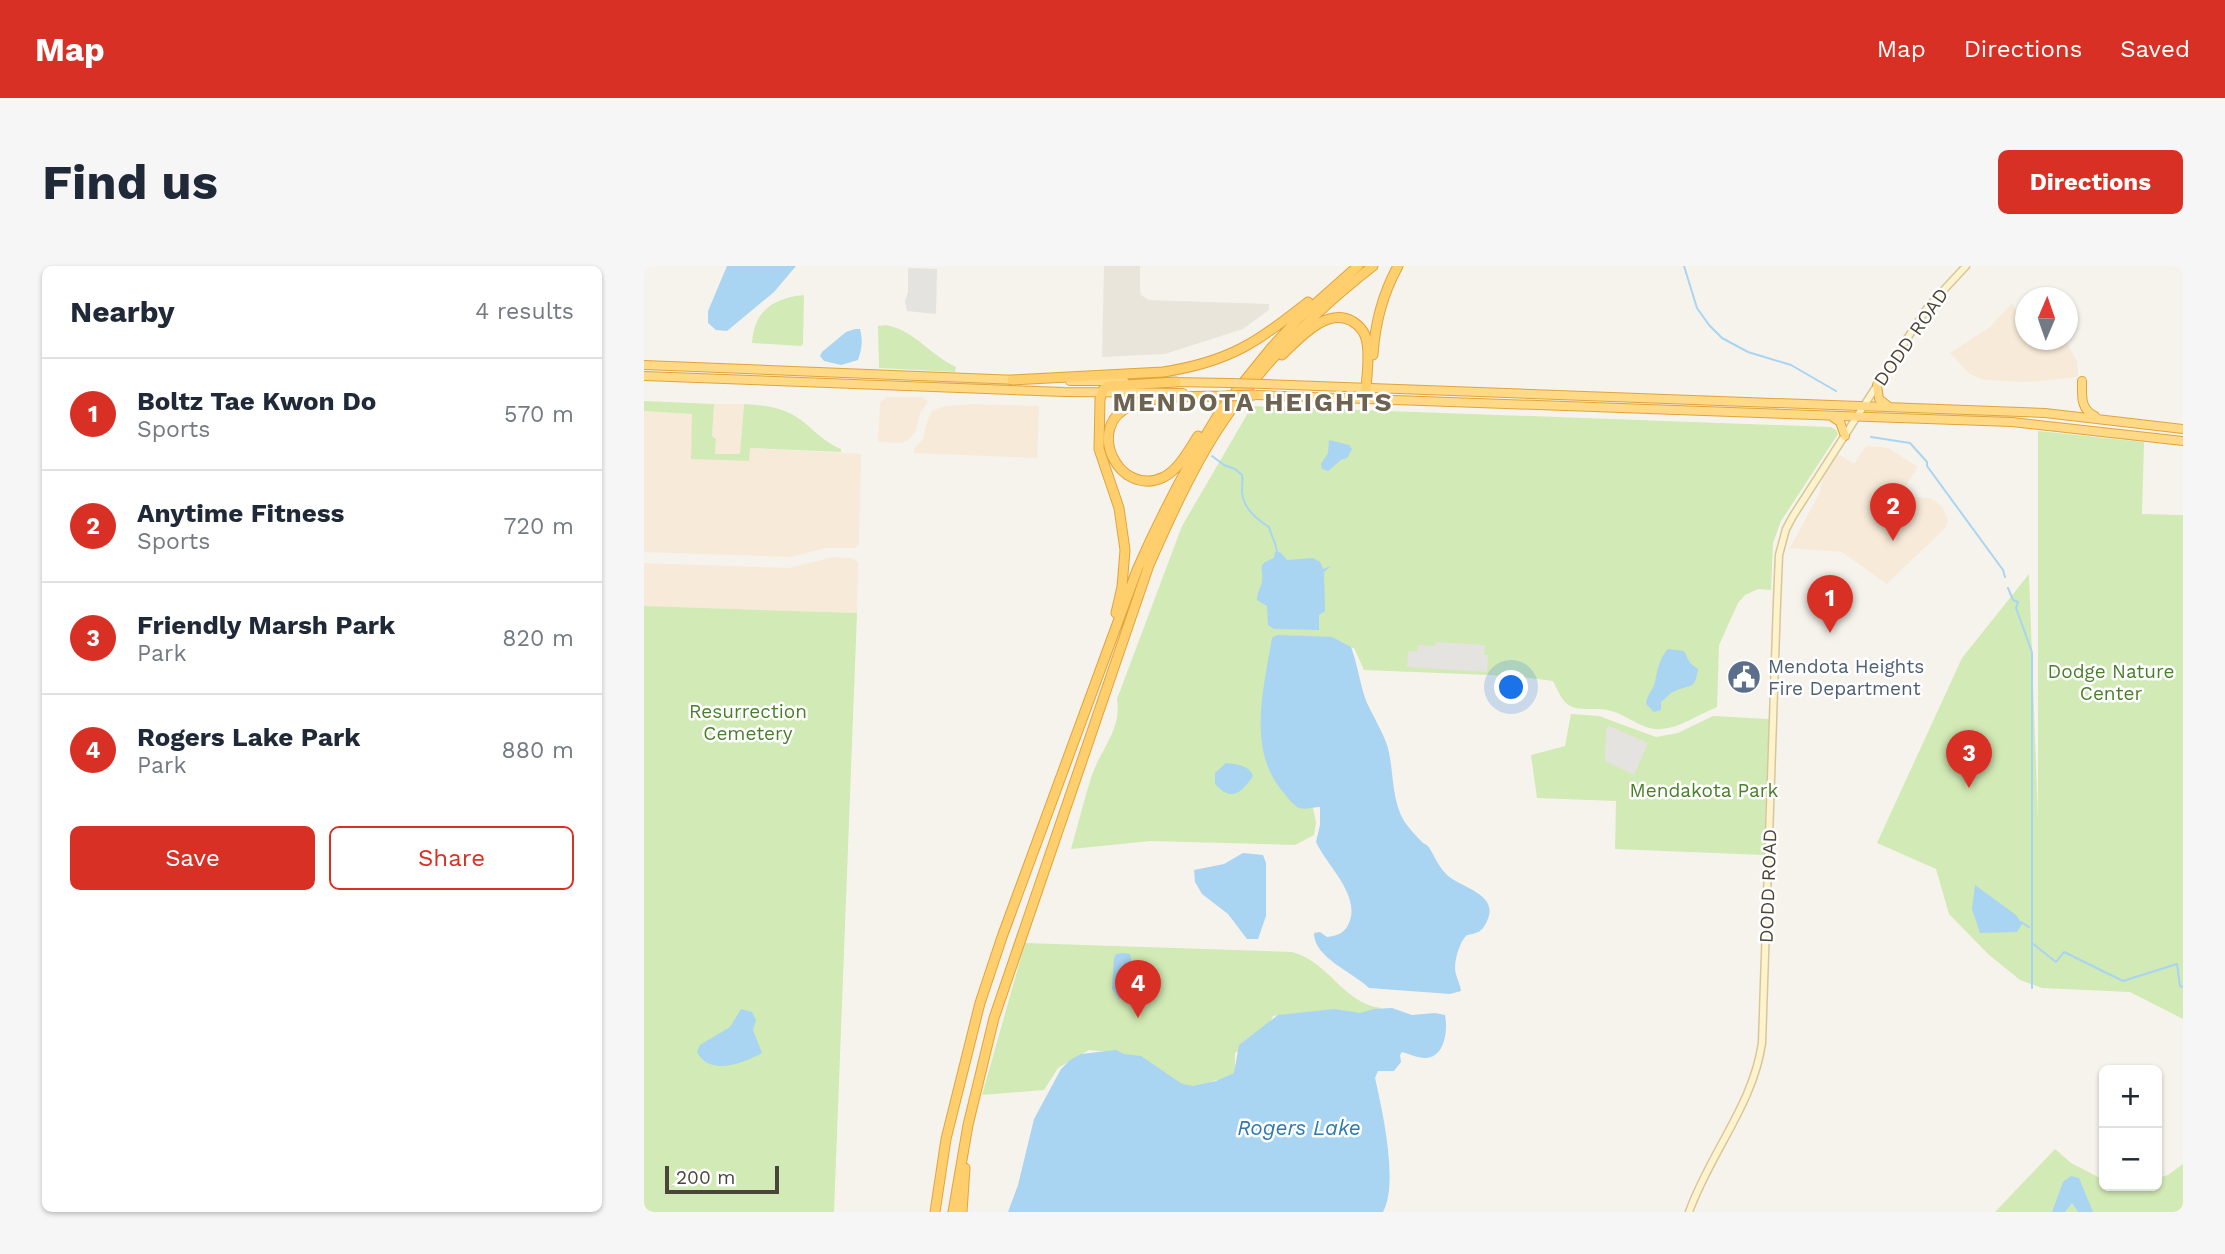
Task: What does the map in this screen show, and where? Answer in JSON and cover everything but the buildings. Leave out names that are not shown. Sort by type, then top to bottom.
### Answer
[{"type":"highway","points":[[1012,380],[1163,372],[1213,361],[1239,351],[1266,335],[1358,266]]},
{"type":"highway","points":[[1228,395],[1154,399],[1129,406],[1116,417],[1111,426],[1108,438],[1112,460],[1119,469],[1139,480],[1163,477],[1174,469],[1210,420],[1298,318],[1358,266]]},
{"type":"highway","points":[[953,1212],[968,1125],[994,1018],[1136,597],[1167,524],[1217,432],[1253,383],[1289,340],[1333,297],[1373,266]]},
{"type":"highway","points":[[1368,388],[1381,303],[1398,266]]},
{"type":"highway","points":[[1253,383],[1310,329],[1340,317],[1356,324],[1366,337],[1368,399]]},
{"type":"highway","points":[[644,365],[1012,380],[1265,384],[1864,405],[2028,412],[2183,429]]},
{"type":"highway","points":[[644,376],[959,389],[1255,395],[2013,422],[2183,440]]},
{"type":"highway","points":[[2082,381],[2082,401],[2087,412],[2112,421]]},
{"type":"highway","points":[[1104,659],[1122,587],[1125,550],[1119,508],[1099,449],[1101,393],[1111,386],[1176,382]]},
{"type":"highway","points":[[1877,385],[1879,399],[1888,407]]},
{"type":"highway","points":[[1464,402],[1465,397],[1470,395],[1549,394]]},
{"type":"highway","points":[[1503,403],[1572,403],[1577,395]]},
{"type":"highway","points":[[935,1212],[946,1139],[980,1003],[1137,570],[1193,455],[1223,407]]},
{"type":"highway","points":[[1829,415],[1840,422],[1845,436]]},
{"type":"highway","points":[[962,1212],[968,1125]]},
{"type":"main road","name":"DODD ROAD","points":[[1689,1212],[1759,1066],[1762,1043],[1778,578],[1782,542],[1793,516],[1928,307],[1966,266]]},
{"type":"shaded area","points":[[1104,266],[1140,266],[1141,295],[1149,300],[1269,304],[1269,310],[1243,329],[1165,354],[1102,357]]},
{"type":"shaded area","points":[[908,268],[937,269],[936,314],[907,311],[905,301],[908,292]]},
{"type":"shaded area","points":[[2012,303],[2015,309],[2015,350],[2071,350],[2077,361],[2078,377],[2030,382],[1984,380],[1970,374],[1950,353],[1990,327]]},
{"type":"shaded area","points":[[887,397],[923,397],[928,402],[920,413],[916,431],[907,441],[878,442],[880,402]]},
{"type":"shaded area","points":[[714,404],[744,404],[740,455],[715,454],[716,440],[712,436]]},
{"type":"shaded area","points":[[945,406],[1039,406],[1037,458],[914,453],[914,449],[923,439],[932,411]]},
{"type":"shaded area","points":[[644,411],[692,414],[692,459],[748,461],[749,448],[861,454],[859,544],[855,548],[825,548],[791,557],[644,552]]},
{"type":"shaded area","points":[[1866,446],[1888,448],[1918,467],[1901,493],[1910,497],[1930,498],[1942,506],[1948,521],[1946,527],[1887,584],[1842,552],[1790,548],[1820,492],[1823,477],[1838,454],[1854,464]]},
{"type":"shaded area","points":[[833,557],[851,558],[858,562],[857,613],[644,606],[644,563],[789,568]]},
{"type":"shaded area","points":[[1436,642],[1485,645],[1484,655],[1488,655],[1487,672],[1407,667],[1408,651],[1417,652],[1418,645],[1435,646]]},
{"type":"shaded area","points":[[1609,726],[1648,743],[1634,775],[1605,761],[1606,728]]},
{"type":"green space","points":[[804,295],[801,346],[752,343],[757,322],[767,308],[783,299]]},
{"type":"green space","points":[[886,325],[914,337],[956,367],[955,372],[879,368],[878,326]]},
{"type":"green space","points":[[644,401],[714,404],[712,436],[716,439],[715,454],[740,454],[744,404],[788,412],[841,449],[841,452],[750,448],[749,461],[691,459],[692,414],[644,411]]},
{"type":"green space","points":[[1252,406],[1831,427],[1838,434],[1781,521],[1773,543],[1771,590],[1758,589],[1745,595],[1738,603],[1719,645],[1717,707],[1675,726],[1654,729],[1611,711],[1572,707],[1563,699],[1553,681],[1515,676],[1364,670],[1354,648],[1335,644],[1312,803],[1316,823],[1314,835],[1295,845],[1151,841],[1071,849],[1092,775],[1114,729],[1117,699],[1182,526]]},
{"type":"green space","name":"Dodge Nature Center","points":[[2038,431],[2144,442],[2142,514],[2183,515],[2183,1019],[2130,992],[2042,988],[2020,980],[1988,954],[1949,914],[1936,869],[1877,843],[1962,658],[2029,574],[2038,818]]},
{"type":"green space","name":"Resurrection Cemetery","points":[[644,606],[857,613],[834,1212],[644,1212]]},
{"type":"green space","name":"Mendakota Park","points":[[1571,714],[1599,716],[1656,737],[1678,733],[1713,716],[1769,719],[1764,855],[1615,849],[1616,801],[1537,798],[1531,755],[1565,746]]},
{"type":"green space","points":[[1025,943],[1292,952],[1316,964],[1356,999],[1381,1008],[1367,1020],[1326,1010],[1273,1016],[1265,1035],[1235,1053],[1235,1068],[1240,1074],[1195,1088],[1179,1085],[1117,1053],[1089,1050],[1058,1068],[1044,1090],[982,1095]]},
{"type":"green space","points":[[2055,1149],[2071,1163],[2099,1177],[2099,1191],[2162,1191],[2162,1177],[2183,1164],[2183,1212],[1995,1212]]},
{"type":"water","points":[[727,266],[796,266],[774,292],[727,331],[716,330],[708,323],[708,311]]},
{"type":"water","points":[[860,329],[862,337],[858,360],[841,365],[824,361],[820,356],[822,352],[846,332]]},
{"type":"water","points":[[1329,440],[1349,445],[1352,449],[1347,458],[1328,471],[1322,469],[1321,464],[1328,453]]},
{"type":"water","points":[[1275,552],[1280,552],[1287,560],[1313,558],[1320,562],[1323,569],[1331,566],[1324,572],[1325,611],[1319,615],[1319,630],[1274,629],[1268,625],[1267,606],[1257,598],[1262,582],[1262,565],[1274,558]]},
{"type":"water","points":[[1277,635],[1332,637],[1351,647],[1367,703],[1388,748],[1395,794],[1404,821],[1429,848],[1447,875],[1477,893],[1488,904],[1490,912],[1483,928],[1477,933],[1467,935],[1458,950],[1455,968],[1461,991],[1450,994],[1369,988],[1320,950],[1314,933],[1320,932],[1327,937],[1343,932],[1349,923],[1350,902],[1347,891],[1316,842],[1320,807],[1301,809],[1295,805],[1272,776],[1265,758],[1261,738],[1262,698],[1272,638]]},
{"type":"water","points":[[1668,649],[1684,651],[1690,663],[1698,669],[1697,676],[1694,683],[1671,693],[1661,702],[1661,710],[1654,712],[1646,704],[1661,660]]},
{"type":"water","points":[[1226,763],[1245,767],[1251,772],[1253,776],[1241,791],[1227,793],[1215,784],[1215,773]]},
{"type":"water","points":[[1243,853],[1263,855],[1266,863],[1266,916],[1258,939],[1247,939],[1228,914],[1202,894],[1195,882],[1194,870],[1224,864]]},
{"type":"water","points":[[1975,885],[2016,915],[2022,924],[2017,932],[1980,933],[1972,909]]},
{"type":"water","points":[[1116,954],[1130,954],[1132,976],[1127,998],[1119,999],[1112,989],[1114,958]]},
{"type":"water","name":"Rogers Lake","points":[[1392,1008],[1412,1015],[1445,1015],[1446,1028],[1444,1042],[1432,1057],[1416,1057],[1402,1052],[1401,1062],[1394,1071],[1378,1071],[1375,1078],[1388,1146],[1388,1199],[1383,1212],[1008,1212],[1018,1185],[1034,1119],[1061,1069],[1081,1054],[1116,1050],[1141,1056],[1182,1084],[1193,1086],[1216,1081],[1234,1073],[1239,1045],[1278,1015],[1334,1009],[1360,1013]]},
{"type":"water","points":[[741,1009],[752,1012],[756,1020],[753,1030],[762,1053],[727,1066],[710,1064],[703,1060],[697,1052],[700,1045],[730,1027]]},
{"type":"water","points":[[2071,1176],[2079,1178],[2093,1212],[2078,1212],[2072,1203],[2065,1212],[2052,1212],[2063,1182]]},
{"type":"waterway","points":[[1684,266],[1697,308],[1722,338],[1748,352],[1791,365],[1836,391]]},
{"type":"waterway","points":[[1871,437],[1910,443],[1927,462],[1927,466],[2003,570],[2005,577]]},
{"type":"waterway","points":[[1212,456],[1242,475],[1245,503],[1255,517],[1269,527],[1277,552]]},
{"type":"waterway","points":[[2008,588],[2013,600],[2018,602],[2016,608],[2032,652],[2032,988]]},
{"type":"waterway","points":[[2021,922],[2029,927]]},
{"type":"waterway","points":[[2032,943],[2056,962],[2064,952],[2123,981],[2177,964],[2180,986],[2183,987]]},
{"type":"place","name":"Anytime Fitness","points":[[1893,541]]},
{"type":"place","name":"Boltz Tae Kwon Do","points":[[1830,633]]},
{"type":"place","name":"Mendota Heights Fire Department","points":[[1744,677]]},
{"type":"place","name":"Friendly Marsh Park","points":[[1969,788]]},
{"type":"place","name":"Rogers Lake Park","points":[[1138,1018]]},
{"type":"district","name":"MENDOTA HEIGHTS","points":[[1253,402]]}]
